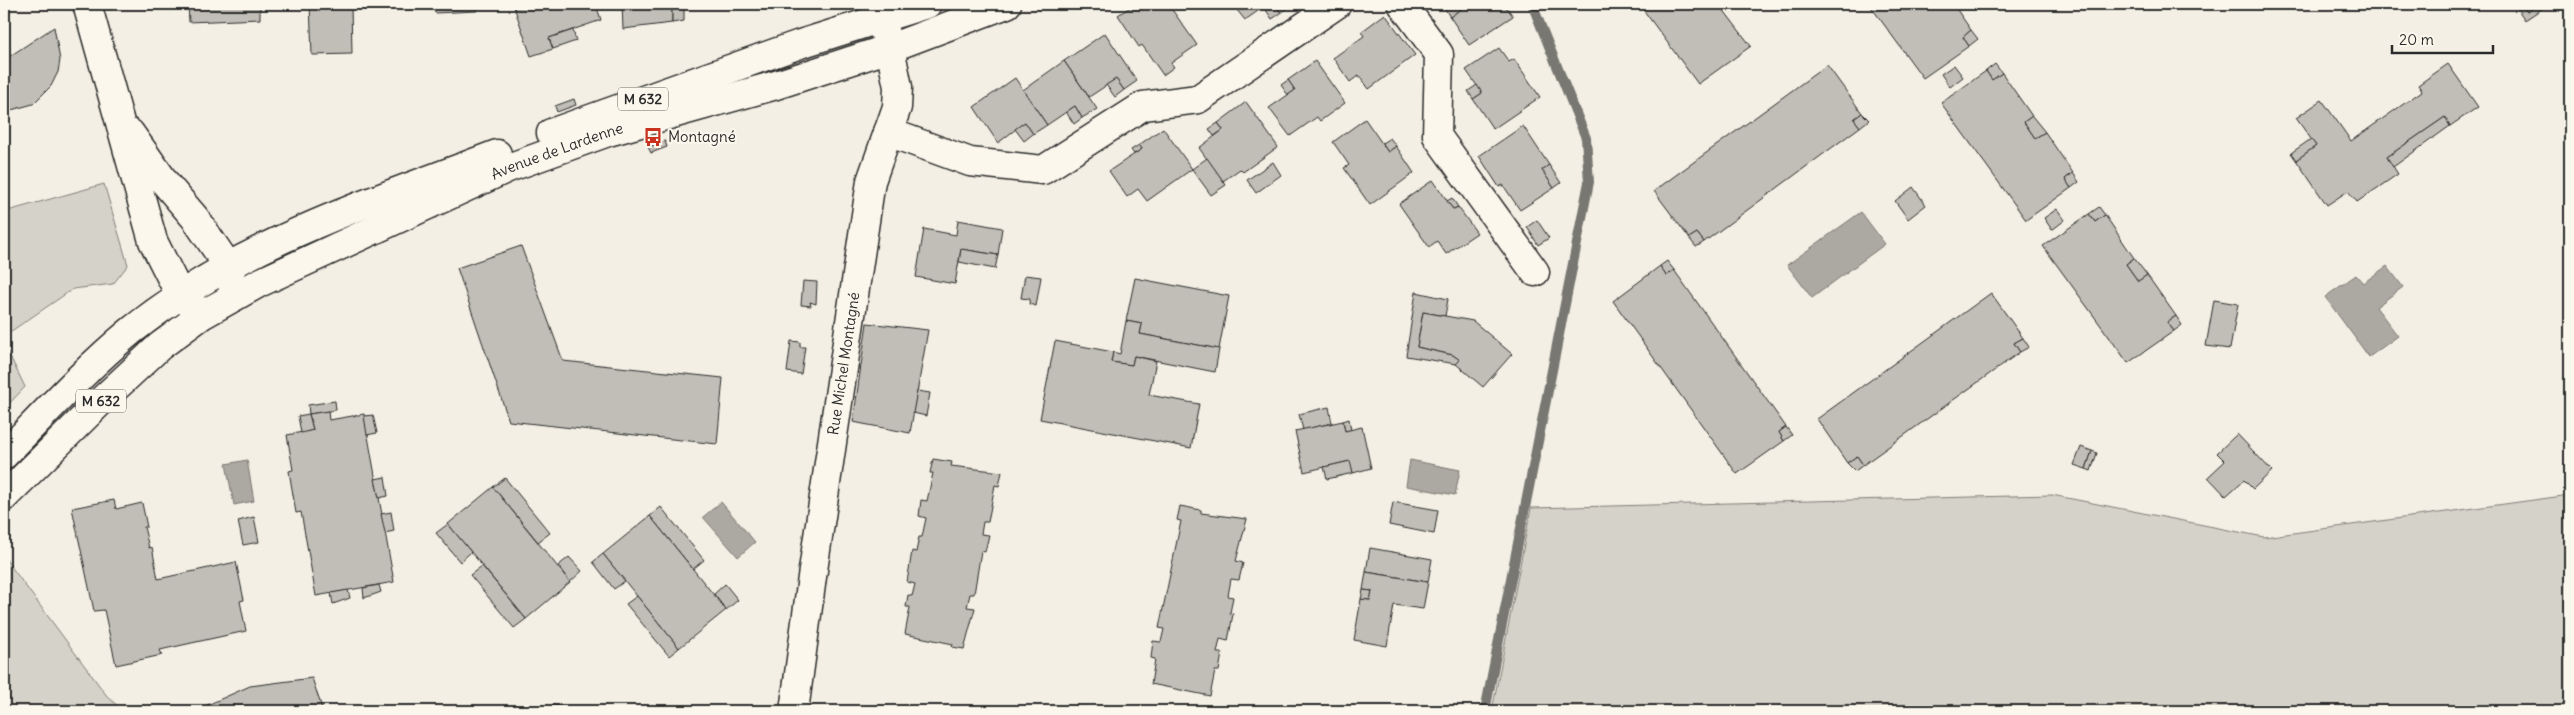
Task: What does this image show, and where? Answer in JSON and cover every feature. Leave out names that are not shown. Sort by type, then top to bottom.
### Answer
[{"type":"main road","points":[[87,4],[151,234],[180,295],[202,315]]},
{"type":"main road","name":"Avenue de Lardenne","points":[[180,295],[228,266],[301,229],[602,113],[800,44],[927,4]]},
{"type":"main road","name":"Avenue de Lardenne","points":[[235,296],[508,168],[608,132],[776,85],[890,48],[1007,4]]},
{"type":"main road","points":[[888,132],[970,162],[1043,170],[1143,106],[1198,99],[1337,4]]},
{"type":"main road","points":[[1402,4],[1439,54],[1437,136],[1535,272]]},
{"type":"main road","name":"Rue Michel Montagné","points":[[794,711],[871,181],[897,108],[898,87],[890,48],[880,20]]},
{"type":"main road","points":[[121,122],[166,184],[195,218],[228,266],[235,296]]},
{"type":"main road","name":"M 632","points":[[4,455],[130,332],[180,295]]},
{"type":"main road","name":"M 632","points":[[4,497],[127,377],[174,335],[202,315],[235,296]]},
{"type":"shaded area","points":[[104,184],[128,265],[113,284],[73,289],[4,336],[4,212]]},
{"type":"shaded area","points":[[1861,212],[1885,244],[1812,298],[1787,265]]},
{"type":"shaded area","points":[[2387,266],[2403,287],[2376,307],[2398,336],[2369,357],[2325,297],[2356,275],[2363,283]]},
{"type":"shaded area","points":[[4,344],[25,387],[4,409]]},
{"type":"shaded area","points":[[247,460],[254,501],[234,505],[226,464]]},
{"type":"shaded area","points":[[1410,460],[1460,470],[1455,495],[1406,486]]},
{"type":"shaded area","points":[[2052,495],[2264,537],[2570,495],[2570,711],[1492,711],[1531,508]]},
{"type":"shaded area","points":[[721,502],[755,542],[738,557],[703,517]]},
{"type":"shaded area","points":[[4,557],[107,696],[123,711],[4,711]]},
{"type":"building","points":[[188,4],[260,4],[260,19],[189,22]]},
{"type":"building","points":[[310,4],[351,4],[352,54],[312,55]]},
{"type":"building","points":[[385,4],[477,4],[477,11],[435,13],[434,9],[385,10]]},
{"type":"building","points":[[513,4],[596,4],[601,20],[549,38],[553,49],[531,56]]},
{"type":"building","points":[[622,4],[672,4],[672,23],[623,29]]},
{"type":"building","points":[[672,4],[684,4],[684,21],[672,23]]},
{"type":"building","points":[[1135,4],[1168,4],[1197,45],[1171,63],[1174,67],[1163,75],[1142,45],[1139,47],[1118,15]]},
{"type":"building","points":[[1232,4],[1268,4],[1245,20]]},
{"type":"building","points":[[1268,4],[1275,4],[1281,13],[1272,19],[1264,7]]},
{"type":"building","points":[[1275,4],[1294,4],[1281,13]]},
{"type":"building","points":[[1453,4],[1458,4],[1461,9],[1450,17],[1445,9]]},
{"type":"building","points":[[1458,4],[1504,4],[1513,16],[1469,45],[1450,17],[1461,9]]},
{"type":"building","points":[[1639,4],[1719,4],[1751,46],[1698,84]]},
{"type":"building","points":[[1869,4],[1953,4],[1971,30],[1963,37],[1969,46],[1923,78]]},
{"type":"building","points":[[2514,4],[2521,4],[2527,12],[2538,4],[2549,4],[2525,20]]},
{"type":"building","points":[[2521,4],[2538,4],[2527,12]]},
{"type":"building","points":[[1385,14],[1415,55],[1369,89],[1359,75],[1350,82],[1333,58],[1364,36],[1361,32]]},
{"type":"building","points":[[54,27],[60,60],[58,72],[51,86],[33,104],[4,112],[4,60]]},
{"type":"building","points":[[573,30],[576,41],[553,49],[549,38]]},
{"type":"building","points":[[1971,30],[1978,39],[1969,46],[1963,37]]},
{"type":"building","points":[[1105,33],[1137,81],[1124,90],[1116,79],[1089,97],[1064,61]]},
{"type":"building","points":[[1499,48],[1509,62],[1514,59],[1540,97],[1493,129],[1473,99],[1482,93],[1466,70]]},
{"type":"building","points":[[1064,61],[1097,109],[1082,118],[1075,106],[1047,125],[1023,90]]},
{"type":"building","points":[[1315,61],[1345,103],[1320,121],[1317,117],[1290,136],[1269,108],[1295,90],[1288,80]]},
{"type":"building","points":[[1995,64],[2002,73],[1992,80],[1986,71]]},
{"type":"building","points":[[2448,64],[2478,107],[2450,126],[2445,117],[2387,157],[2398,174],[2357,202],[2348,191],[2327,205],[2296,160],[2316,146],[2296,118],[2322,100],[2351,141],[2422,91],[2418,85]]},
{"type":"building","points":[[1827,65],[1862,113],[1854,119],[1860,127],[1704,242],[1697,233],[1689,238],[1654,191]]},
{"type":"building","points":[[1954,65],[1963,77],[1950,87],[1941,74]]},
{"type":"building","points":[[1986,71],[1992,80],[2002,73],[2032,116],[2024,122],[2035,138],[2045,132],[2073,173],[2065,179],[2071,188],[2026,220],[1941,103]]},
{"type":"building","points":[[1015,78],[1047,125],[1033,134],[1025,122],[998,143],[974,107]]},
{"type":"building","points":[[1116,79],[1124,90],[1115,97],[1106,85]]},
{"type":"building","points":[[1288,80],[1295,90],[1288,95],[1281,85]]},
{"type":"building","points":[[1477,85],[1482,93],[1473,99],[1468,91]]},
{"type":"building","points":[[574,99],[576,105],[557,112],[555,106]]},
{"type":"building","points":[[1246,102],[1278,147],[1243,172],[1240,169],[1223,181],[1199,148],[1223,130],[1218,123]]},
{"type":"building","points":[[1075,106],[1082,118],[1074,124],[1066,112]]},
{"type":"building","points":[[1862,113],[1869,120],[1860,127],[1854,119]]},
{"type":"building","points":[[2032,116],[2045,132],[2035,138],[2024,122]]},
{"type":"building","points":[[2445,117],[2450,126],[2393,167],[2387,157]]},
{"type":"building","points":[[1365,119],[1388,152],[1396,146],[1414,173],[1370,205],[1344,168],[1349,165],[1333,142]]},
{"type":"building","points":[[1025,122],[1033,134],[1024,141],[1015,129]]},
{"type":"building","points":[[1218,123],[1223,130],[1214,136],[1209,129]]},
{"type":"building","points":[[1523,126],[1549,165],[1542,170],[1554,188],[1520,210],[1503,185],[1499,187],[1479,156]]},
{"type":"building","points":[[1163,128],[1192,169],[1147,201],[1138,189],[1127,197],[1109,171],[1142,149],[1139,145]]},
{"type":"building","points":[[1390,138],[1396,146],[1388,152],[1382,143]]},
{"type":"building","points":[[2311,139],[2316,146],[2296,160],[2291,153]]},
{"type":"building","points":[[665,141],[667,147],[651,153],[648,147]]},
{"type":"building","points":[[1139,145],[1142,149],[1134,154],[1131,150]]},
{"type":"building","points":[[1207,158],[1226,185],[1211,195],[1192,169]]},
{"type":"building","points":[[1273,162],[1281,175],[1256,193],[1247,180]]},
{"type":"building","points":[[1549,165],[1561,183],[1554,188],[1542,170]]},
{"type":"building","points":[[2073,173],[2079,182],[2071,188],[2065,179]]},
{"type":"building","points":[[1433,180],[1453,209],[1458,207],[1477,233],[1446,254],[1437,241],[1429,247],[1399,204]]},
{"type":"building","points":[[1913,187],[1926,205],[1908,219],[1895,201]]},
{"type":"building","points":[[1452,198],[1458,207],[1453,209],[1447,201]]},
{"type":"building","points":[[2099,207],[2105,215],[2095,222],[2089,214]]},
{"type":"building","points":[[2057,209],[2065,220],[2052,230],[2044,218]]},
{"type":"building","points":[[2089,214],[2095,222],[2105,215],[2134,258],[2126,264],[2138,281],[2147,275],[2176,316],[2167,322],[2174,331],[2128,363],[2043,246]]},
{"type":"building","points":[[958,220],[1002,228],[998,255],[961,249],[955,284],[916,277],[924,229],[956,235]]},
{"type":"building","points":[[1537,220],[1549,238],[1538,245],[1527,227]]},
{"type":"building","points":[[1697,233],[1704,242],[1696,247],[1689,238]]},
{"type":"building","points":[[521,246],[563,361],[723,378],[717,444],[509,421],[457,268]]},
{"type":"building","points":[[961,249],[998,255],[995,269],[959,262]]},
{"type":"building","points":[[2134,258],[2147,275],[2138,281],[2126,264]]},
{"type":"building","points":[[1667,261],[1674,270],[1666,276],[1660,266]]},
{"type":"building","points":[[1660,266],[1666,276],[1674,270],[1786,427],[1779,432],[1784,441],[1737,474],[1613,301]]},
{"type":"building","points":[[1025,275],[1041,277],[1036,306],[1029,304],[1030,299],[1021,298]]},
{"type":"building","points":[[1135,278],[1229,296],[1219,349],[1140,334],[1142,324],[1126,321]]},
{"type":"building","points":[[803,281],[817,282],[816,304],[810,302],[811,306],[801,305]]},
{"type":"building","points":[[1416,292],[1448,299],[1445,316],[1423,312],[1417,347],[1453,355],[1460,360],[1456,364],[1406,356]]},
{"type":"building","points":[[1991,293],[2023,338],[2014,343],[2020,352],[1863,465],[1857,456],[1847,463],[1817,419]]},
{"type":"building","points":[[2214,300],[2238,304],[2230,349],[2206,346]]},
{"type":"building","points":[[1423,312],[1473,321],[1512,354],[1483,387],[1456,364],[1460,360],[1453,355],[1417,347]]},
{"type":"building","points":[[2176,316],[2182,325],[2174,331],[2167,322]]},
{"type":"building","points":[[1126,321],[1142,324],[1140,334],[1219,349],[1215,372],[1134,356],[1132,365],[1111,362],[1113,352],[1120,354]]},
{"type":"building","points":[[867,323],[928,330],[910,433],[853,422]]},
{"type":"building","points":[[2023,338],[2029,347],[2020,352],[2014,343]]},
{"type":"building","points":[[791,341],[800,342],[800,347],[805,347],[801,374],[787,372]]},
{"type":"building","points":[[1055,341],[1113,352],[1111,362],[1132,365],[1134,356],[1156,361],[1149,395],[1199,404],[1191,448],[1040,419]]},
{"type":"building","points":[[917,391],[930,393],[926,416],[913,413]]},
{"type":"building","points":[[335,401],[336,410],[309,414],[308,405]]},
{"type":"building","points":[[1329,407],[1332,423],[1303,430],[1299,414]]},
{"type":"building","points":[[328,411],[329,420],[364,414],[394,582],[316,596],[301,512],[296,513],[289,471],[293,470],[287,435],[313,430],[309,414]]},
{"type":"building","points":[[309,414],[313,430],[301,433],[298,416]]},
{"type":"building","points":[[373,415],[377,433],[367,435],[364,416]]},
{"type":"building","points":[[1349,419],[1351,430],[1345,431],[1343,421]]},
{"type":"building","points":[[1343,421],[1345,431],[1362,427],[1371,468],[1353,473],[1350,461],[1304,472],[1295,431]]},
{"type":"building","points":[[1786,427],[1792,435],[1784,441],[1779,432]]},
{"type":"building","points":[[2237,434],[2272,471],[2253,489],[2244,480],[2226,496],[2208,477],[2225,461],[2217,453]]},
{"type":"building","points":[[2081,447],[2092,451],[2086,469],[2074,465]]},
{"type":"building","points":[[2092,451],[2097,453],[2091,471],[2086,469]]},
{"type":"building","points":[[1857,456],[1863,465],[1855,471],[1847,463]]},
{"type":"building","points":[[933,459],[952,462],[951,466],[1002,472],[999,486],[995,485],[988,522],[983,522],[981,534],[989,535],[985,552],[981,551],[974,594],[970,594],[967,607],[975,608],[964,649],[952,647],[953,644],[905,634],[910,607],[906,607],[908,595],[912,596],[915,584],[907,582],[912,551],[916,552],[919,537],[922,537],[926,518],[919,516],[921,500],[927,501],[933,473],[930,473]]},
{"type":"building","points":[[1350,461],[1353,473],[1327,479],[1324,467]]},
{"type":"building","points":[[385,477],[388,496],[379,498],[375,479]]},
{"type":"building","points":[[505,478],[550,533],[538,542],[493,487]]},
{"type":"building","points":[[493,487],[570,582],[526,619],[448,524]]},
{"type":"building","points":[[114,500],[116,509],[142,503],[147,527],[144,527],[149,548],[152,547],[158,579],[236,562],[244,600],[240,601],[246,631],[160,650],[162,655],[116,665],[104,610],[94,611],[72,508]]},
{"type":"building","points":[[1393,502],[1438,510],[1434,534],[1389,525]]},
{"type":"building","points":[[1180,506],[1201,510],[1201,513],[1247,519],[1236,561],[1243,563],[1239,580],[1231,579],[1228,596],[1233,597],[1230,613],[1233,614],[1228,641],[1220,639],[1217,653],[1222,653],[1219,671],[1215,671],[1210,696],[1151,684],[1155,659],[1151,658],[1153,641],[1161,642],[1164,629],[1159,628],[1181,521],[1177,520]]},
{"type":"building","points":[[661,507],[704,560],[693,569],[650,516]]},
{"type":"building","points":[[391,512],[394,531],[385,533],[381,514]]},
{"type":"building","points":[[650,516],[726,610],[679,648],[603,554]]},
{"type":"building","points":[[254,517],[259,542],[243,545],[238,521]]},
{"type":"building","points":[[448,524],[471,552],[460,562],[436,533]]},
{"type":"building","points":[[1370,548],[1432,559],[1428,582],[1366,572]]},
{"type":"building","points":[[603,554],[625,581],[614,589],[593,562]]},
{"type":"building","points":[[569,557],[582,571],[570,582],[558,566]]},
{"type":"building","points":[[482,566],[526,619],[514,628],[470,575]]},
{"type":"building","points":[[1366,572],[1428,582],[1423,609],[1394,605],[1387,646],[1354,640],[1361,599],[1370,600],[1372,591],[1363,590]]},
{"type":"building","points":[[725,584],[738,600],[726,610],[714,594]]},
{"type":"building","points":[[379,585],[381,592],[364,598],[363,588]]},
{"type":"building","points":[[348,590],[350,598],[333,604],[331,593]]},
{"type":"building","points":[[1363,590],[1372,591],[1370,600],[1361,599]]},
{"type":"building","points":[[637,596],[679,648],[669,656],[626,604]]},
{"type":"building","points":[[312,678],[323,711],[207,711],[205,706],[250,686]]},
{"type":"building","points":[[553,705],[603,711],[547,711]]},
{"type":"waterway","points":[[1485,711],[1589,182],[1586,138],[1532,4]]},
{"type":"place","name":"Montagné","points":[[653,137]]}]
